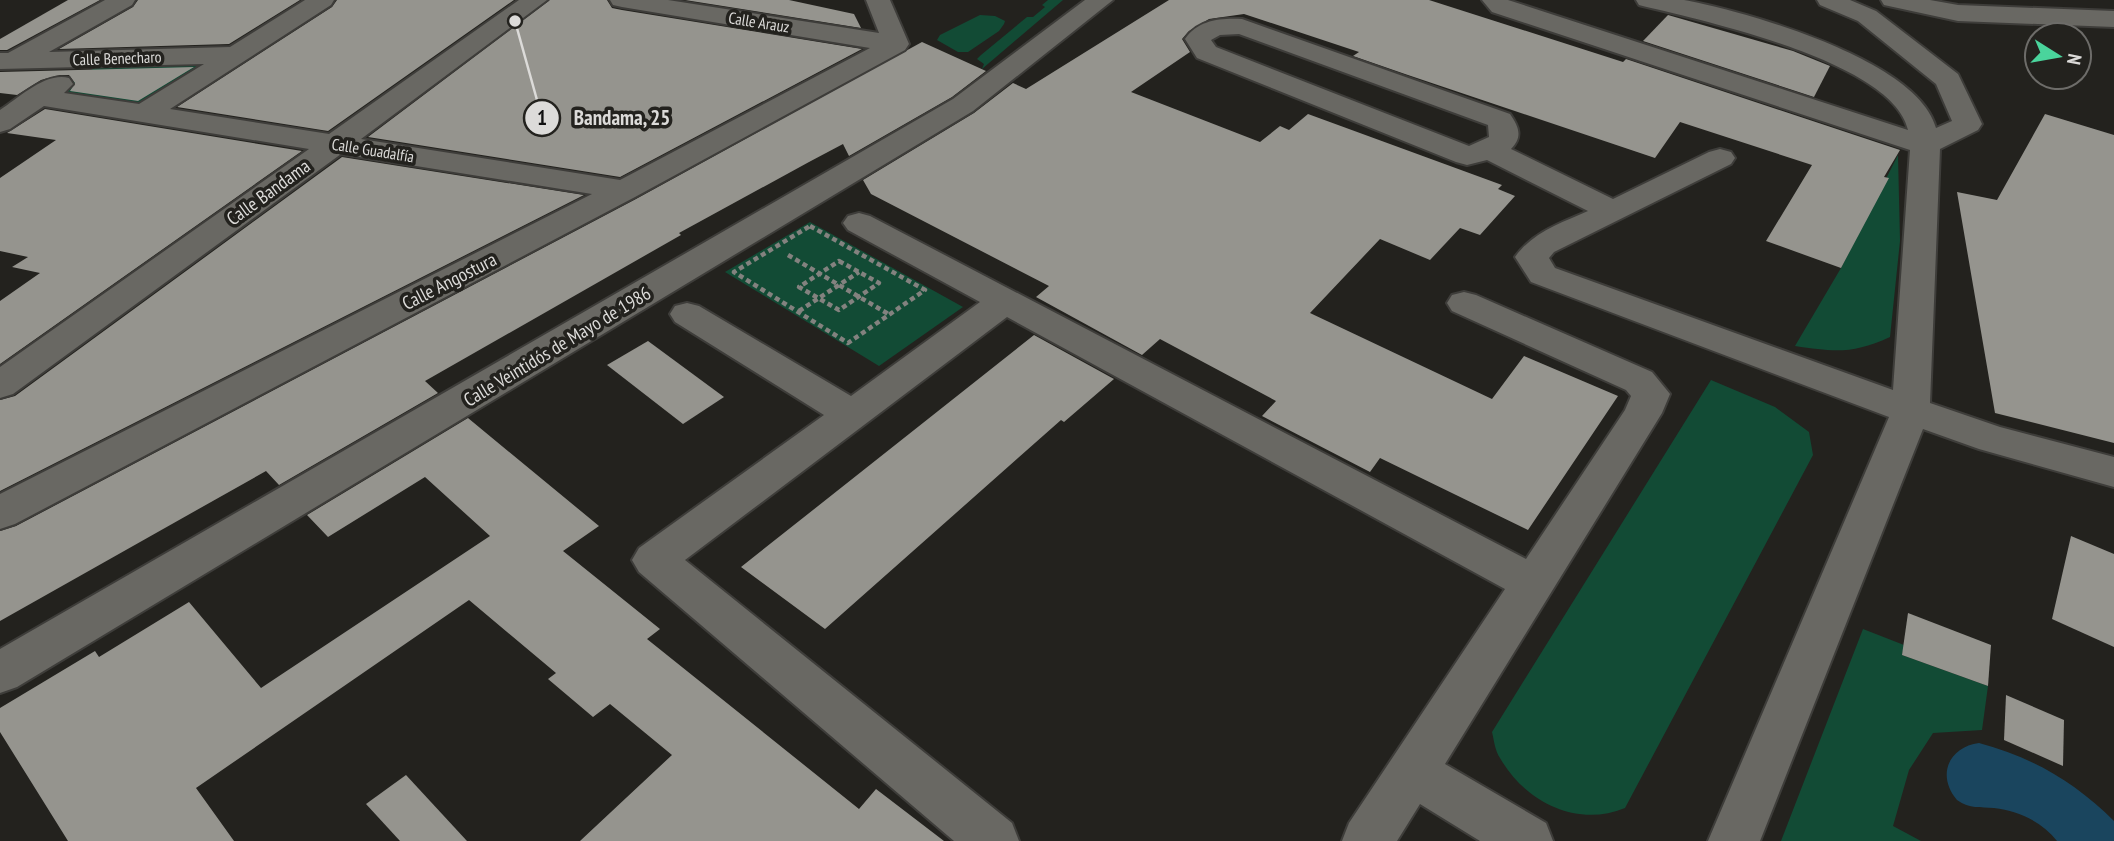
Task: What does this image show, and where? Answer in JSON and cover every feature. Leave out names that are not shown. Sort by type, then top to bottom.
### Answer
[{"type":"street","points":[[6,61],[123,0]]},
{"type":"street","points":[[143,114],[322,0]]},
{"type":"street","name":"Calle Bandama","points":[[0,385],[535,0]]},
{"type":"street","name":"Calle Arauz","points":[[622,0],[896,44]]},
{"type":"street","points":[[878,0],[896,44]]},
{"type":"street","name":"Calle Veintidós de Mayo de 1986","points":[[0,673],[284,522],[963,105],[1101,0]]},
{"type":"street","points":[[1494,0],[1501,7],[1925,145],[1968,124],[1948,80],[1867,16],[1829,0]]},
{"type":"street","points":[[1648,0],[1674,5],[1840,55],[1890,85],[1919,116],[1925,145],[1911,411],[1734,841]]},
{"type":"street","points":[[1893,0],[1958,13],[2114,19]]},
{"type":"street","points":[[1490,150],[1503,141],[1505,131],[1500,120],[1242,27],[1220,26],[1203,32],[1198,39],[1206,52],[1467,156],[1490,150],[1613,211]]},
{"type":"street","name":"Calle Angostura","points":[[7,505],[624,190],[896,44]]},
{"type":"street","name":"Calle Benecharo","points":[[6,61],[233,55]]},
{"type":"street","points":[[0,123],[96,59]]},
{"type":"street","name":"Calle Guadalfía","points":[[38,97],[624,190]]},
{"type":"street","points":[[1720,158],[1542,245],[1532,257],[1543,275],[1911,411],[1993,439],[2114,471]]},
{"type":"street","points":[[859,222],[1532,583]]},
{"type":"street","points":[[993,841],[654,560],[1005,301]]},
{"type":"street","points":[[1368,841],[1643,413],[1651,394],[1639,381],[1464,303]]},
{"type":"street","points":[[687,314],[852,414]]},
{"type":"street","points":[[1993,439],[2114,491]]},
{"type":"street","points":[[1412,772],[1527,841]]},
{"type":"path","points":[[810,226],[874,262],[926,290],[848,343],[734,272],[810,226]]},
{"type":"path","points":[[775,247],[890,315]]},
{"type":"path","points":[[839,261],[859,272],[879,283],[839,310],[800,287],[839,261]]},
{"type":"path","points":[[799,312],[874,262]]},
{"type":"green space","points":[[1048,0],[1063,0],[982,69],[984,64],[977,59],[1027,17],[1033,17],[1045,7],[1042,5]]},
{"type":"green space","points":[[980,15],[995,16],[1005,21],[999,31],[968,52],[958,52],[937,40],[940,35]]},
{"type":"green space","points":[[201,65],[140,105],[61,93],[61,89],[93,69],[105,66]]},
{"type":"green space","points":[[1898,155],[1900,241],[1890,337],[1844,350],[1795,346],[1841,268]]},
{"type":"green space","points":[[810,222],[963,307],[879,366],[725,272]]},
{"type":"green space","points":[[1711,380],[1775,407],[1809,432],[1813,455],[1625,808],[1589,815],[1571,813],[1554,807],[1523,787],[1500,758],[1492,732]]},
{"type":"green space","points":[[1863,629],[1904,645],[1902,655],[1988,686],[1982,730],[1933,733],[1909,770],[1893,826],[1921,841],[1781,841]]},
{"type":"water","points":[[1979,743],[2035,764],[2084,794],[2114,821],[2114,841],[2057,841],[2044,828],[2021,815],[1994,808],[1971,806],[1957,800],[1947,781],[1949,764],[1960,750]]},
{"type":"building","points":[[68,0],[100,0],[7,50],[0,50],[0,39]]},
{"type":"building","points":[[138,0],[300,0],[229,44],[59,49],[133,7]]},
{"type":"building","points":[[337,0],[514,0],[328,131],[177,107],[332,7]]},
{"type":"building","points":[[550,0],[607,0],[612,8],[622,10],[862,49],[620,177],[368,137]]},
{"type":"building","points":[[685,0],[789,0],[854,14],[861,28]]},
{"type":"building","points":[[1169,0],[1429,0],[1623,62],[1626,59],[1900,150],[1884,177],[1889,178],[1841,268],[1766,241],[1812,165],[1680,122],[1655,158],[1353,56],[1359,52],[1244,14],[1209,19],[1189,31],[1182,39],[1190,52],[1131,92],[1260,142],[1280,126],[1289,130],[1308,114],[1502,185],[1498,189],[1515,196],[1480,235],[1460,228],[1430,260],[1380,239],[1310,313],[1492,399],[1524,356],[1618,396],[1528,530],[1380,458],[1370,472],[1262,416],[1276,401],[1160,339],[1142,355],[1036,297],[1049,286],[871,194],[863,180],[974,113],[1013,83],[1026,89]]},
{"type":"building","points":[[1668,15],[1793,51],[1830,66],[1814,97],[1643,41]]},
{"type":"building","points":[[922,42],[986,71],[952,97],[849,156],[843,144],[809,162],[679,233],[681,235],[425,381],[438,393],[279,485],[266,471],[0,621],[0,531],[16,526],[636,199]]},
{"type":"building","points":[[194,67],[138,101],[70,91],[75,83],[69,75],[41,80],[17,95],[0,93],[0,72]]},
{"type":"building","points":[[45,109],[302,151],[0,364],[0,301],[40,273],[12,267],[28,257],[0,251],[0,178],[56,140],[7,133]]},
{"type":"building","points":[[2045,114],[2114,135],[2114,443],[1995,413],[1957,192],[1997,200]]},
{"type":"building","points":[[342,157],[584,195],[0,491],[0,400],[15,396]]},
{"type":"building","points":[[1034,335],[1114,379],[1064,422],[1061,420],[825,629],[741,567]]},
{"type":"building","points":[[648,341],[724,397],[683,424],[607,365]]},
{"type":"building","points":[[468,418],[599,526],[563,551],[660,629],[647,639],[859,809],[876,789],[944,841],[580,841],[672,755],[610,704],[593,717],[548,679],[556,673],[469,600],[196,788],[234,841],[68,841],[0,732],[0,708],[95,651],[99,657],[189,602],[261,688],[490,536],[425,477],[328,537],[307,515]]},
{"type":"building","points":[[2071,536],[2114,554],[2114,647],[2052,619]]},
{"type":"building","points":[[1908,613],[1991,645],[1988,686],[1902,655]]},
{"type":"building","points":[[2006,695],[2064,720],[2063,766],[2004,740]]},
{"type":"building","points":[[406,775],[467,841],[400,841],[366,804]]},
{"type":"place","name":"Bandama, 25","points":[[515,21]]}]
